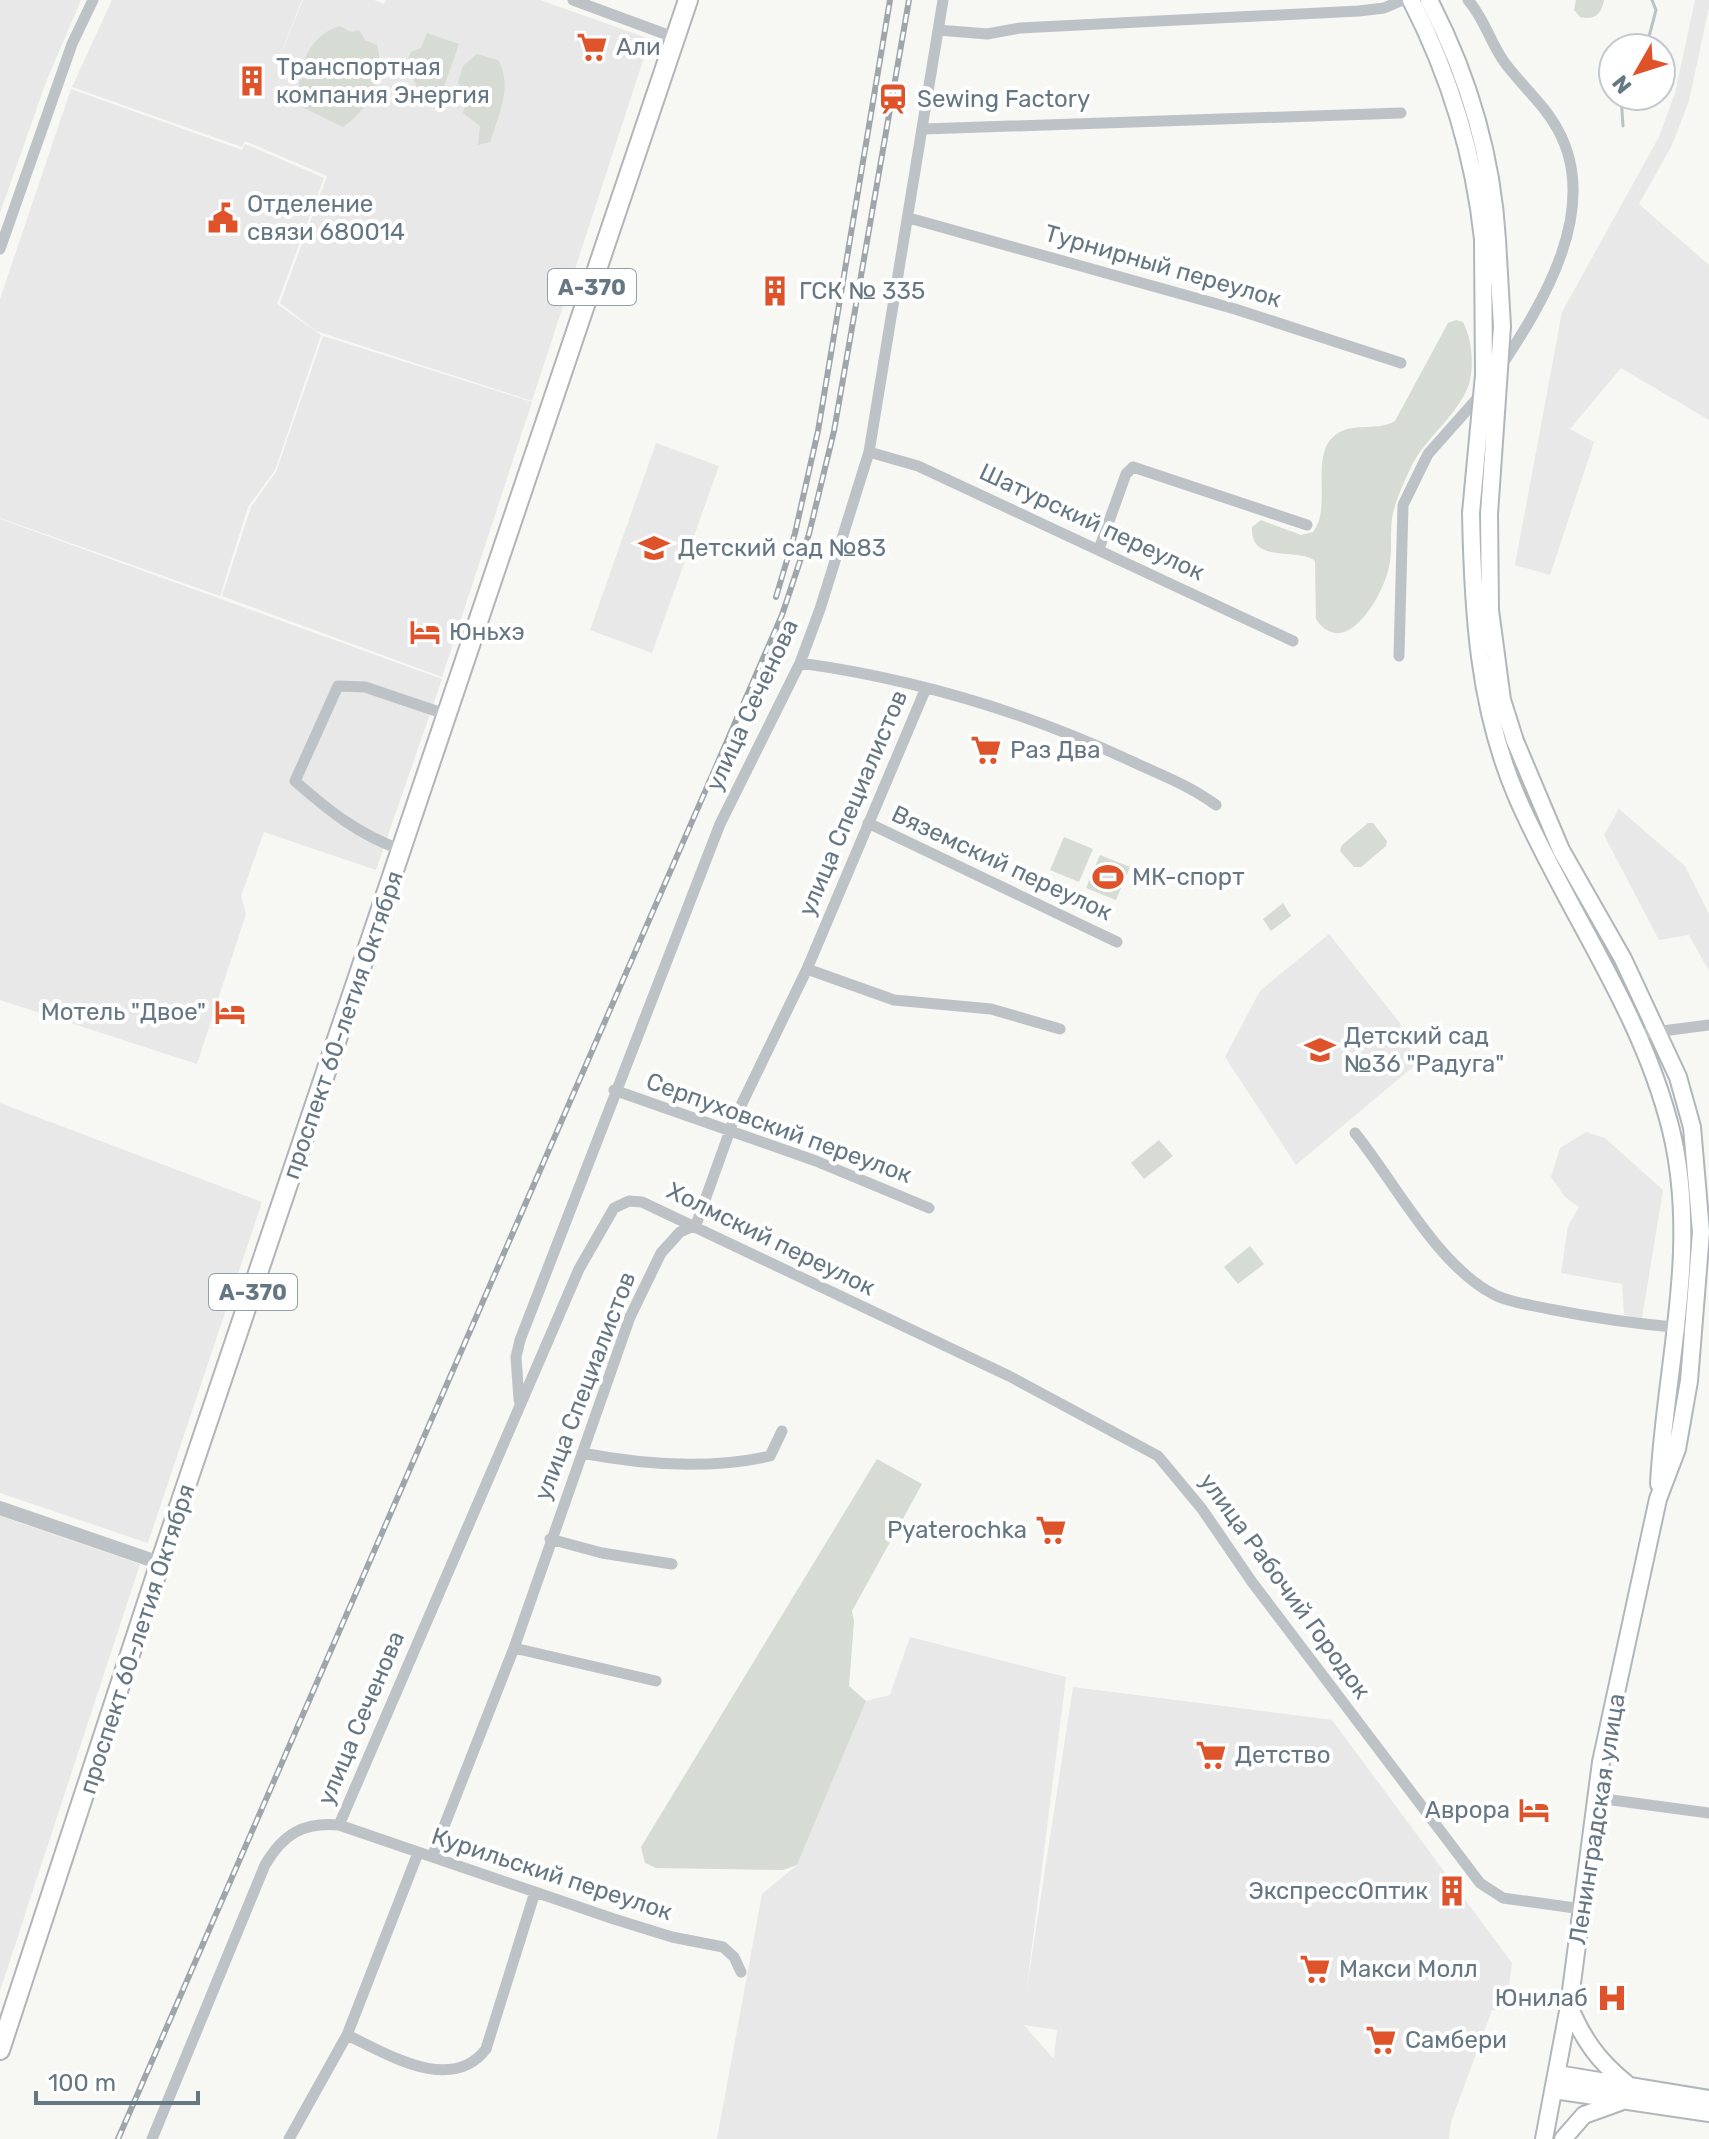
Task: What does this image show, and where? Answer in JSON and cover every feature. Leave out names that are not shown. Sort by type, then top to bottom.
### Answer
[{"type":"highway","name":"проспект 60-летия Октября","points":[[0,2050],[160,1563],[688,0]]},
{"type":"main road","points":[[1411,0],[1438,35]]},
{"type":"main road","points":[[1429,0],[1490,239],[1502,326],[1488,568],[1502,700],[1515,741],[1561,850],[1623,959],[1657,1031],[1685,1102],[1699,1183],[1701,1232],[1696,1330],[1677,1449],[1658,1499]]},
{"type":"main road","points":[[1490,239],[1484,375],[1471,513],[1480,657],[1487,703],[1500,754],[1540,846],[1607,968],[1639,1034],[1665,1109],[1681,1185],[1683,1234],[1678,1328],[1661,1446],[1658,1499]]},
{"type":"main road","name":"Ленинградская улица","points":[[1544,2139],[1569,2006],[1597,1798],[1658,1499]]},
{"type":"main road","points":[[1569,2006],[1582,2036],[1630,2093],[1709,2113]]},
{"type":"main road","points":[[1556,2082],[1630,2093],[1709,2099]]},
{"type":"main road","points":[[1563,2139],[1584,2115],[1630,2093]]},
{"type":"street","points":[[0,249],[72,44],[93,0]]},
{"type":"street","points":[[573,0],[676,38]]},
{"type":"street","name":"улица Сеченова","points":[[519,1404],[516,1368],[520,1340],[614,1090],[720,824],[800,663],[869,452],[943,0]]},
{"type":"street","points":[[938,30],[987,34],[1020,28],[1359,11],[1384,8],[1403,0]]},
{"type":"street","points":[[1399,656],[1403,505],[1428,454],[1485,389],[1542,299],[1566,236],[1572,198],[1570,162],[1559,132],[1537,98],[1504,62],[1481,16],[1468,0]]},
{"type":"street","points":[[924,129],[1401,113]]},
{"type":"street","name":"Турнирный переулок","points":[[909,218],[1235,309],[1401,363]]},
{"type":"street","name":"Шатурский переулок","points":[[869,452],[918,466],[1293,641]]},
{"type":"street","points":[[1099,549],[1126,474],[1133,467],[1307,525]]},
{"type":"street","points":[[800,663],[926,688],[1021,713],[1189,785],[1216,805]]},
{"type":"street","points":[[402,850],[371,839],[346,824],[295,781],[338,686],[365,687],[448,715]]},
{"type":"street","name":"улица Специалистов","points":[[432,1857],[514,1648],[620,1340],[661,1253],[670,1240],[696,1225],[726,1150],[729,1132],[807,969],[926,688]]},
{"type":"street","name":"Вяземский переулок","points":[[868,823],[1117,942]]},
{"type":"street","points":[[807,969],[894,1000],[991,1009],[1060,1029]]},
{"type":"street","points":[[1639,1034],[1709,1025]]},
{"type":"street","name":"Серпуховский переулок","points":[[614,1090],[816,1161],[929,1208]]},
{"type":"street","points":[[1355,1133],[1388,1183],[1421,1223],[1465,1272],[1495,1295],[1618,1322],[1696,1330]]},
{"type":"street","name":"Холмский переулок","points":[[614,1208],[629,1201],[642,1202],[696,1225],[907,1329]]},
{"type":"street","name":"улица Сеченова","points":[[152,2139],[276,1845],[302,1828],[339,1825],[579,1269],[614,1208]]},
{"type":"street","name":"улица Рабочий Городок","points":[[907,1329],[1009,1376],[1158,1456],[1202,1509],[1252,1582],[1480,1883],[1503,1898],[1582,1909]]},
{"type":"street","points":[[582,1453],[669,1466],[752,1460],[770,1456],[782,1431]]},
{"type":"street","points":[[0,1508],[160,1563]]},
{"type":"street","points":[[550,1539],[602,1553],[672,1564]]},
{"type":"street","points":[[514,1648],[656,1681]]},
{"type":"street","points":[[1597,1798],[1709,1813]]},
{"type":"street","name":"Курильский переулок","points":[[339,1825],[672,1937],[723,1947],[734,1957],[741,1972]]},
{"type":"street","points":[[289,2139],[347,2035],[418,1853]]},
{"type":"street","points":[[347,2035],[424,2069],[456,2067],[478,2060],[486,2049],[535,1892]]},
{"type":"shaded area","points":[[0,0],[81,0],[46,82],[0,213]]},
{"type":"shaded area","points":[[112,0],[302,0],[270,81],[303,0],[374,0],[384,4],[386,0],[540,0],[650,39],[532,401],[316,331],[280,303],[327,176],[245,141],[242,147],[72,87]]},
{"type":"shaded area","points":[[1576,0],[1604,0],[1597,15],[1585,18],[1574,10]]},
{"type":"shaded area","points":[[1695,0],[1709,0],[1689,101],[1672,145],[1639,204],[1709,265],[1709,420],[1621,368],[1570,429],[1594,442],[1550,575],[1515,565],[1562,312],[1659,137],[1668,112],[1677,112],[1677,84]]},
{"type":"shaded area","points":[[340,26],[350,32],[359,30],[365,40],[377,45],[379,57],[373,91],[360,111],[343,127],[302,107],[299,83],[311,48],[328,31]]},
{"type":"shaded area","points":[[427,33],[459,44],[441,95],[417,87],[406,64],[411,52],[421,48]]},
{"type":"shaded area","points":[[477,54],[498,60],[504,80],[503,100],[490,142],[478,145],[480,126],[463,113],[468,96],[458,83],[463,66]]},
{"type":"shaded area","points":[[71,89],[242,150],[245,144],[324,178],[277,304],[321,335],[275,470],[248,507],[220,596],[0,518],[0,299]]},
{"type":"shaded area","points":[[1456,320],[1463,322],[1470,345],[1472,363],[1468,387],[1456,408],[1417,456],[1403,484],[1393,513],[1389,567],[1371,608],[1350,629],[1339,633],[1327,630],[1316,619],[1315,561],[1266,551],[1253,539],[1252,527],[1261,520],[1301,535],[1313,532],[1319,521],[1322,465],[1330,440],[1347,429],[1382,426],[1395,421],[1448,323]]},
{"type":"shaded area","points":[[323,336],[532,402],[442,677],[222,596],[251,507],[276,472]]},
{"type":"shaded area","name":"Детский сад №83","points":[[656,443],[719,466],[652,653],[590,630]]},
{"type":"shaded area","points":[[0,519],[442,679],[376,870],[264,832],[241,896],[246,914],[197,1064],[0,1000]]},
{"type":"shaded area","points":[[1619,809],[1685,866],[1709,914],[1709,971],[1689,935],[1659,940],[1604,835]]},
{"type":"shaded area","points":[[1368,823],[1373,823],[1387,841],[1386,846],[1361,867],[1354,867],[1340,851],[1342,845]]},
{"type":"shaded area","points":[[1064,837],[1093,849],[1079,882],[1050,870]]},
{"type":"shaded area","name":"МК-спорт","points":[[1100,855],[1130,867],[1116,900],[1086,888]]},
{"type":"shaded area","points":[[1283,903],[1291,916],[1271,931],[1263,919]]},
{"type":"shaded area","name":"Детский сад №36 \"Радуга\"","points":[[1329,934],[1400,1023],[1405,1042],[1420,1061],[1296,1165],[1225,1057],[1260,991]]},
{"type":"shaded area","points":[[0,1103],[262,1202],[148,1543],[0,1493]]},
{"type":"shaded area","points":[[1586,1132],[1605,1138],[1663,1190],[1642,1318],[1624,1315],[1622,1284],[1561,1273],[1568,1226],[1579,1207],[1565,1197],[1551,1177],[1560,1148]]},
{"type":"shaded area","points":[[1159,1140],[1173,1156],[1144,1179],[1131,1163]]},
{"type":"shaded area","points":[[1250,1246],[1264,1264],[1238,1284],[1224,1267]]},
{"type":"shaded area","points":[[877,1459],[922,1484],[852,1611],[849,1686],[866,1701],[797,1865],[783,1870],[656,1868],[645,1863],[641,1847]]},
{"type":"shaded area","points":[[0,1516],[140,1564],[0,1991]]},
{"type":"shaded area","points":[[910,1637],[1066,1677],[1026,1994],[1073,1687],[1332,1720],[1512,1963],[1506,2009],[1492,2010],[1451,2122],[1449,2139],[717,2139],[762,1894],[797,1865],[866,1701],[890,1695]],"holes":[[[1024,2025],[1057,2030],[1053,2058]]]},
{"type":"waterway","points":[[1650,32],[1656,10],[1652,0]]},
{"type":"waterway","points":[[1622,112],[1623,126]]},
{"type":"railway","points":[[776,597],[795,533],[818,431],[890,0]]},
{"type":"railway","points":[[118,2139],[782,615],[809,534],[834,431],[909,0]]},
{"type":"place","name":"Али","points":[[592,47]]},
{"type":"place","name":"Транспортная компания Энергия","points":[[252,81]]},
{"type":"place","name":"Sewing Factory","points":[[893,99]]},
{"type":"place","name":"Отделение связи 680014","points":[[223,218]]},
{"type":"place","name":"ГСК № 335","points":[[775,291]]},
{"type":"place","name":"Детский сад №83","points":[[654,548]]},
{"type":"place","name":"Юньхэ","points":[[425,632]]},
{"type":"place","name":"Раз Два","points":[[986,750]]},
{"type":"place","name":"МК-спорт","points":[[1108,877]]},
{"type":"place","name":"Мотель \"Двое\"","points":[[230,1012]]},
{"type":"place","name":"Детский сад №36 \"Радуга\"","points":[[1320,1050]]},
{"type":"place","name":"Pyaterochka","points":[[1051,1530]]},
{"type":"place","name":"Детство","points":[[1211,1755]]},
{"type":"place","name":"Аврора","points":[[1534,1810]]},
{"type":"place","name":"ЭкспрессОптик","points":[[1452,1891]]},
{"type":"place","name":"Макси Молл","points":[[1315,1969]]},
{"type":"place","name":"Юнилаб","points":[[1612,1998]]},
{"type":"place","name":"Самбери","points":[[1381,2040]]}]
